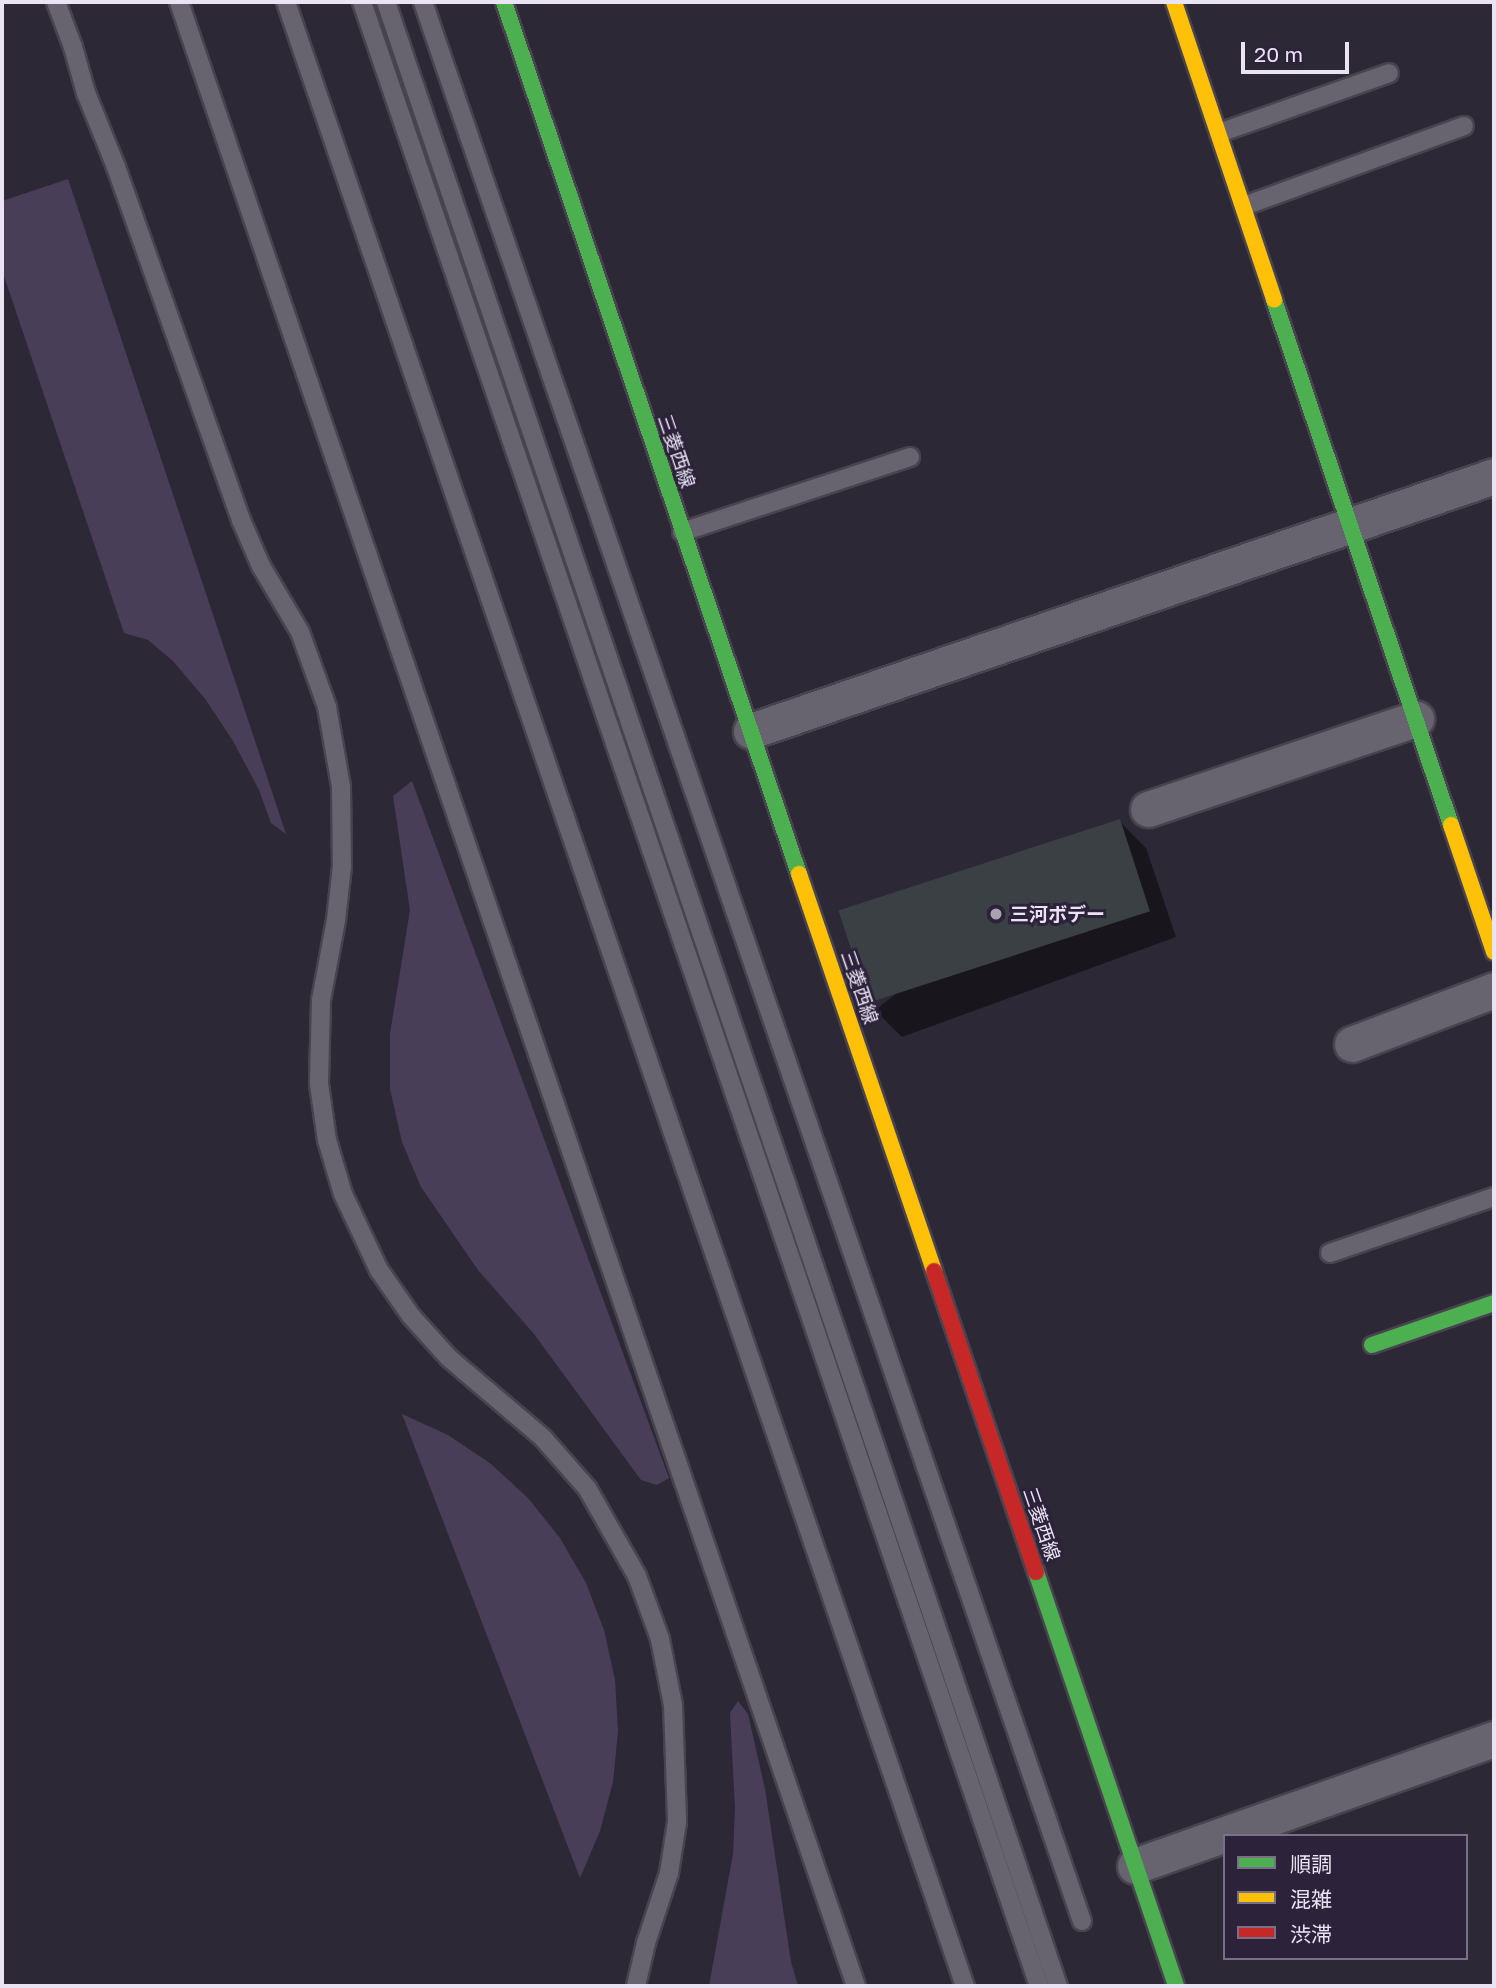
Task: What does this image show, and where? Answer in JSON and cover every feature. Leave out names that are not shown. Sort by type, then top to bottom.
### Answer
[{"type":"street","name":"三菱西線","points":[[503,2],[1176,1986]]},
{"type":"street","points":[[1174,2],[1353,526],[1494,952]]},
{"type":"street","points":[[751,730],[1494,476]]},
{"type":"street","points":[[1148,808],[1416,719]]},
{"type":"street","points":[[1352,1044],[1494,990]]},
{"type":"street","points":[[1372,1345],[1494,1303]]},
{"type":"street","points":[[1225,1834],[1494,1739]]},
{"type":"street","points":[[1135,1866],[1223,1835]]},
{"type":"lane","points":[[56,2],[86,93],[116,167],[241,520],[261,566],[300,632],[327,707],[341,786],[342,866],[337,920],[321,1000],[318,1056],[327,1140],[343,1194],[379,1270],[411,1316],[449,1358],[543,1438],[587,1488],[627,1556],[660,1639],[674,1716],[677,1822],[668,1873],[636,1986]]},
{"type":"lane","points":[[180,2],[856,1986]]},
{"type":"lane","points":[[286,2],[965,1986]]},
{"type":"lane","points":[[362,2],[1039,1986]]},
{"type":"lane","points":[[386,2],[1058,1986]]},
{"type":"lane","points":[[423,2],[1082,1921]]},
{"type":"lane","points":[[1219,133],[1389,74]]},
{"type":"lane","points":[[1244,206],[1464,126]]},
{"type":"lane","points":[[682,532],[910,457]]},
{"type":"lane","points":[[1330,1253],[1494,1197]]},
{"type":"shaded area","points":[[68,179],[286,834],[271,823],[259,790],[233,741],[206,700],[173,661],[148,640],[124,633],[2,270],[2,201]]},
{"type":"shaded area","points":[[412,781],[669,1478],[657,1485],[641,1480],[534,1334],[478,1270],[421,1187],[402,1142],[390,1089],[390,1034],[410,910],[393,796]]},
{"type":"shaded area","points":[[402,1414],[448,1435],[491,1464],[528,1498],[560,1538],[586,1583],[604,1630],[615,1680],[618,1731],[613,1782],[600,1831],[580,1878]]},
{"type":"shaded area","points":[[738,1701],[748,1714],[765,1789],[791,1962],[798,1986],[709,1986],[733,1854],[735,1809],[730,1713]]},
{"type":"building","name":"三河ボデー","points":[[1120,819],[1150,911],[868,1003],[838,910]]},
{"type":"traffic: fast","points":[[504,2],[799,874]]},
{"type":"traffic: fast","points":[[1274,300],[1451,825]]},
{"type":"traffic: fast","points":[[1372,1345],[1494,1303]]},
{"type":"traffic: fast","points":[[1036,1572],[1176,1986]]},
{"type":"traffic: slow","points":[[1174,2],[1274,300]]},
{"type":"traffic: slow","points":[[1451,825],[1494,952]]},
{"type":"traffic: slow","points":[[799,874],[934,1271]]},
{"type":"traffic: jam","points":[[934,1271],[1036,1572]]},
{"type":"place","name":"三河ボデー","points":[[996,914]]}]
